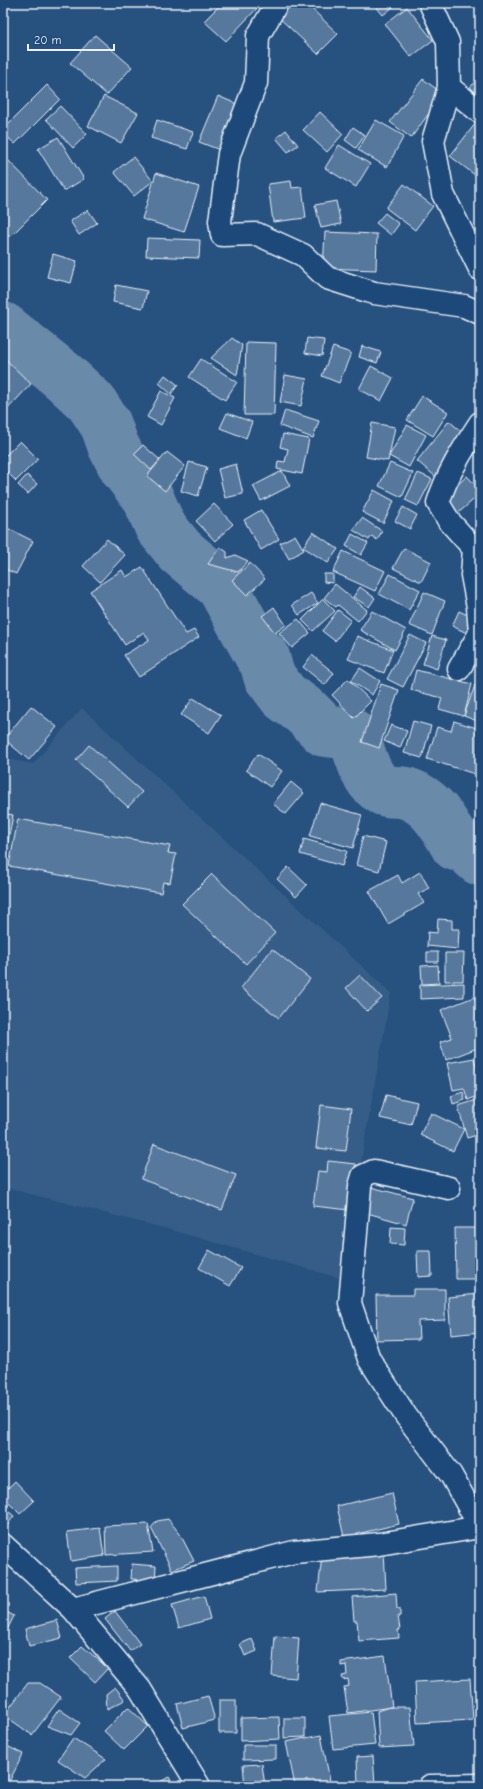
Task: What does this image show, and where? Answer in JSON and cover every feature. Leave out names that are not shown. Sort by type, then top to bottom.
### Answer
[{"type":"street","points":[[277,3],[258,36],[256,83],[229,154],[220,221],[222,235],[257,234],[302,255],[327,278],[374,293],[464,306],[480,313]]},
{"type":"street","points":[[430,3],[448,42],[449,87],[433,141],[443,194],[480,270]]},
{"type":"street","points":[[449,87],[480,112]]},
{"type":"street","points":[[459,669],[480,633],[478,607],[472,575],[474,549],[449,521],[438,504],[443,486],[457,458],[480,423]]},
{"type":"street","points":[[73,1609],[294,1552],[378,1544],[480,1527],[451,1475],[406,1416],[369,1359],[350,1303],[360,1186],[363,1176],[374,1171],[449,1188]]},
{"type":"street","points":[[3,1545],[73,1609],[140,1689],[199,1786]]},
{"type":"street","points":[[430,1786],[480,1785]]},
{"type":"shaded area","points":[[82,708],[391,993],[357,1184],[343,1279],[171,1230],[3,1187],[3,758],[33,764]]},
{"type":"building","points":[[222,3],[262,3],[226,41],[204,21]]},
{"type":"building","points":[[288,3],[306,3],[338,34],[318,54],[276,15]]},
{"type":"building","points":[[373,3],[398,3],[383,15]]},
{"type":"building","points":[[407,7],[433,40],[411,57],[385,24]]},
{"type":"building","points":[[95,35],[132,67],[107,95],[70,63]]},
{"type":"building","points":[[480,78],[480,97],[470,87]]},
{"type":"building","points":[[423,79],[443,94],[411,138],[390,122]]},
{"type":"building","points":[[47,85],[60,99],[15,144],[3,133],[3,129]]},
{"type":"building","points":[[104,96],[138,113],[121,143],[88,126]]},
{"type":"building","points":[[218,96],[239,105],[220,150],[199,142]]},
{"type":"building","points":[[60,106],[87,134],[73,148],[46,119]]},
{"type":"building","points":[[320,112],[343,134],[327,152],[303,130]]},
{"type":"building","points":[[479,119],[480,120],[480,179],[450,156]]},
{"type":"building","points":[[157,120],[193,132],[187,149],[151,138]]},
{"type":"building","points":[[376,120],[404,136],[387,167],[358,150]]},
{"type":"building","points":[[353,127],[365,135],[356,148],[345,140]]},
{"type":"building","points":[[286,130],[298,145],[288,152],[276,138]]},
{"type":"building","points":[[58,137],[84,179],[64,191],[38,149]]},
{"type":"building","points":[[339,145],[370,164],[356,187],[325,168]]},
{"type":"building","points":[[3,155],[47,200],[10,237],[3,230]]},
{"type":"building","points":[[133,157],[153,181],[134,196],[114,172]]},
{"type":"building","points":[[156,173],[199,187],[184,232],[142,219]]},
{"type":"building","points":[[291,181],[292,188],[302,187],[306,218],[273,222],[268,184]]},
{"type":"building","points":[[404,184],[433,206],[415,230],[386,208]]},
{"type":"building","points":[[336,201],[341,224],[321,228],[315,205]]},
{"type":"building","points":[[88,210],[97,223],[79,235],[70,221]]},
{"type":"building","points":[[385,213],[399,224],[391,235],[376,223]]},
{"type":"building","points":[[325,232],[377,234],[376,270],[323,268]]},
{"type":"building","points":[[147,238],[200,240],[199,258],[146,256]]},
{"type":"building","points":[[53,254],[77,261],[71,283],[47,277]]},
{"type":"building","points":[[116,285],[147,291],[143,308],[113,302]]},
{"type":"building","points":[[232,338],[242,345],[237,375],[211,358]]},
{"type":"building","points":[[307,338],[324,340],[322,356],[305,353]]},
{"type":"building","points":[[246,342],[276,343],[274,415],[244,415]]},
{"type":"building","points":[[362,346],[381,352],[377,363],[359,357]]},
{"type":"building","points":[[333,347],[351,353],[339,383],[322,376]]},
{"type":"building","points":[[3,357],[31,384],[3,414]]},
{"type":"building","points":[[201,359],[237,382],[225,400],[189,377]]},
{"type":"building","points":[[371,366],[393,378],[381,401],[359,389]]},
{"type":"building","points":[[165,375],[178,385],[171,394],[159,383]]},
{"type":"building","points":[[285,375],[307,379],[301,406],[280,402]]},
{"type":"building","points":[[161,391],[175,398],[161,425],[147,417]]},
{"type":"building","points":[[422,396],[448,412],[433,436],[407,420]]},
{"type":"building","points":[[285,410],[319,421],[313,438],[280,426]]},
{"type":"building","points":[[227,413],[252,422],[246,438],[220,428]]},
{"type":"building","points":[[449,421],[468,437],[436,477],[417,461]]},
{"type":"building","points":[[372,423],[395,427],[388,461],[366,457]]},
{"type":"building","points":[[407,425],[426,435],[409,467],[389,456]]},
{"type":"building","points":[[283,434],[309,439],[302,474],[277,469],[278,461],[285,462],[288,449],[280,447]]},
{"type":"building","points":[[20,441],[38,459],[16,481],[3,468],[3,458]]},
{"type":"building","points":[[143,445],[160,460],[151,470],[134,454]]},
{"type":"building","points":[[167,452],[185,466],[165,491],[147,476]]},
{"type":"building","points":[[189,462],[207,467],[198,496],[181,491]]},
{"type":"building","points":[[390,463],[413,473],[402,497],[379,486]]},
{"type":"building","points":[[236,464],[243,494],[225,498],[218,469]]},
{"type":"building","points":[[282,471],[290,486],[261,501],[253,486]]},
{"type":"building","points":[[418,473],[432,479],[418,506],[405,500]]},
{"type":"building","points":[[27,475],[37,484],[28,494],[18,485]]},
{"type":"building","points":[[467,476],[480,490],[480,494],[456,515],[442,499]]},
{"type":"building","points":[[374,490],[394,501],[383,523],[362,512]]},
{"type":"building","points":[[214,504],[233,524],[215,541],[196,521]]},
{"type":"building","points":[[403,507],[417,515],[410,529],[395,521]]},
{"type":"building","points":[[261,510],[279,539],[261,550],[244,520]]},
{"type":"building","points":[[362,518],[382,531],[377,540],[372,536],[369,540],[353,530]]},
{"type":"building","points":[[3,526],[33,541],[16,574],[3,568]]},
{"type":"building","points":[[313,532],[338,549],[328,563],[303,547]]},
{"type":"building","points":[[352,534],[368,543],[361,555],[346,546]]},
{"type":"building","points":[[295,535],[304,550],[289,559],[280,543]]},
{"type":"building","points":[[107,539],[125,555],[100,582],[83,566]]},
{"type":"building","points":[[220,547],[227,552],[227,558],[235,555],[248,561],[238,572],[208,564]]},
{"type":"building","points":[[404,548],[431,562],[421,582],[393,568]]},
{"type":"building","points":[[343,551],[385,571],[375,591],[333,572]]},
{"type":"building","points":[[250,563],[265,579],[247,595],[232,580]]},
{"type":"building","points":[[142,567],[186,634],[194,630],[199,637],[139,677],[124,655],[149,640],[144,632],[125,645],[90,591],[122,570],[126,577]]},
{"type":"building","points":[[324,574],[333,574],[333,583],[324,582]]},
{"type":"building","points":[[390,574],[420,590],[409,610],[379,594]]},
{"type":"building","points":[[335,584],[367,610],[358,621],[338,605],[336,607],[324,598]]},
{"type":"building","points":[[360,587],[375,598],[369,607],[353,597]]},
{"type":"building","points":[[424,592],[445,601],[432,635],[409,625]]},
{"type":"building","points":[[311,593],[318,603],[299,615],[292,605]]},
{"type":"building","points":[[323,599],[335,611],[313,631],[302,620]]},
{"type":"building","points":[[274,607],[286,625],[275,633],[262,616]]},
{"type":"building","points":[[338,610],[351,620],[335,641],[322,631]]},
{"type":"building","points":[[372,611],[406,630],[395,650],[360,630]]},
{"type":"building","points":[[459,611],[476,619],[469,634],[452,626]]},
{"type":"building","points":[[298,619],[310,633],[292,648],[279,633]]},
{"type":"building","points":[[410,635],[426,643],[403,687],[387,679]]},
{"type":"building","points":[[357,636],[393,650],[384,673],[348,659]]},
{"type":"building","points":[[432,636],[446,640],[437,669],[423,664]]},
{"type":"building","points":[[312,655],[334,673],[325,685],[303,667]]},
{"type":"building","points":[[360,668],[380,681],[372,695],[351,681]]},
{"type":"building","points":[[416,670],[472,684],[464,716],[439,709],[442,698],[411,690]]},
{"type":"building","points":[[348,679],[371,701],[354,718],[332,695]]},
{"type":"building","points":[[381,684],[399,690],[379,748],[362,742]]},
{"type":"building","points":[[475,685],[480,687],[480,722],[464,716]]},
{"type":"building","points":[[193,698],[221,715],[209,733],[181,715]]},
{"type":"building","points":[[31,706],[57,727],[29,760],[4,739]]},
{"type":"building","points":[[413,721],[431,726],[422,758],[404,753]]},
{"type":"building","points":[[454,721],[480,729],[480,769],[478,775],[427,759],[437,727],[451,731]]},
{"type":"building","points":[[391,725],[407,731],[400,748],[384,741]]},
{"type":"building","points":[[89,745],[142,792],[128,807],[76,760]]},
{"type":"building","points":[[258,754],[282,771],[270,787],[246,770]]},
{"type":"building","points":[[291,782],[304,793],[286,814],[273,804]]},
{"type":"building","points":[[320,803],[362,815],[353,848],[310,836]]},
{"type":"building","points":[[3,813],[13,815],[4,863],[3,863]]},
{"type":"building","points":[[18,819],[170,846],[168,853],[176,854],[170,883],[163,882],[161,893],[9,866]]},
{"type":"building","points":[[363,836],[386,842],[379,871],[356,865]]},
{"type":"building","points":[[304,839],[347,851],[342,866],[300,854]]},
{"type":"building","points":[[288,867],[307,885],[296,897],[277,879]]},
{"type":"building","points":[[420,872],[429,888],[418,894],[424,903],[388,924],[369,891],[398,875],[402,883]]},
{"type":"building","points":[[212,874],[275,933],[246,964],[182,904]]},
{"type":"building","points":[[438,919],[452,920],[452,929],[459,929],[458,949],[427,946],[428,932],[437,933]]},
{"type":"building","points":[[272,949],[310,979],[279,1018],[241,988]]},
{"type":"building","points":[[427,952],[438,952],[438,962],[427,962]]},
{"type":"building","points":[[445,953],[464,953],[463,981],[445,981]]},
{"type":"building","points":[[438,965],[439,983],[422,984],[421,966]]},
{"type":"building","points":[[360,975],[382,998],[367,1011],[346,988]]},
{"type":"building","points":[[464,983],[464,997],[420,999],[420,985]]},
{"type":"building","points":[[474,997],[480,1011],[480,1047],[446,1060],[440,1042],[452,1038],[441,1010]]},
{"type":"building","points":[[474,1058],[480,1082],[480,1095],[468,1100],[464,1088],[453,1090],[447,1063]]},
{"type":"building","points":[[463,1092],[465,1100],[453,1104],[451,1096]]},
{"type":"building","points":[[386,1095],[417,1102],[411,1125],[380,1118]]},
{"type":"building","points":[[480,1099],[480,1134],[467,1138],[458,1106]]},
{"type":"building","points":[[321,1105],[351,1109],[346,1151],[316,1148]]},
{"type":"building","points":[[431,1113],[464,1129],[453,1151],[420,1135]]},
{"type":"building","points":[[154,1144],[236,1175],[222,1210],[141,1179]]},
{"type":"building","points":[[328,1161],[356,1164],[350,1210],[313,1206],[318,1171],[327,1172]]},
{"type":"building","points":[[367,1186],[413,1198],[406,1224],[360,1211]]},
{"type":"building","points":[[391,1227],[405,1228],[404,1245],[390,1244]]},
{"type":"building","points":[[455,1228],[480,1228],[480,1279],[456,1279]]},
{"type":"building","points":[[209,1250],[241,1268],[230,1286],[199,1268]]},
{"type":"building","points":[[417,1251],[431,1251],[432,1276],[418,1277]]},
{"type":"building","points":[[413,1289],[445,1289],[445,1320],[418,1321],[419,1339],[377,1340],[376,1295],[413,1295]]},
{"type":"building","points":[[479,1294],[480,1332],[451,1335],[448,1297]]},
{"type":"building","points":[[15,1481],[34,1501],[20,1514],[3,1497],[3,1493]]},
{"type":"building","points":[[392,1493],[399,1524],[344,1537],[337,1506]]},
{"type":"building","points":[[3,1507],[14,1516],[5,1528],[3,1527]]},
{"type":"building","points":[[168,1519],[180,1534],[194,1561],[172,1570],[151,1528],[157,1521]]},
{"type":"building","points":[[148,1524],[153,1552],[106,1555],[105,1526]]},
{"type":"building","points":[[100,1528],[104,1556],[71,1561],[67,1532]]},
{"type":"building","points":[[384,1550],[386,1589],[318,1592],[322,1555]]},
{"type":"building","points":[[132,1564],[156,1566],[155,1581],[131,1579]]},
{"type":"building","points":[[117,1566],[117,1581],[76,1583],[75,1568]]},
{"type":"building","points":[[396,1593],[397,1609],[400,1609],[400,1616],[398,1616],[400,1630],[398,1630],[399,1638],[359,1641],[357,1621],[354,1621],[352,1597]]},
{"type":"building","points":[[204,1596],[210,1619],[179,1628],[172,1605]]},
{"type":"building","points":[[3,1610],[14,1616],[3,1638]]},
{"type":"building","points":[[115,1611],[140,1644],[130,1651],[105,1619]]},
{"type":"building","points":[[57,1620],[62,1638],[29,1646],[25,1629]]},
{"type":"building","points":[[275,1636],[299,1638],[296,1678],[272,1676]]},
{"type":"building","points":[[252,1639],[257,1651],[245,1656],[240,1644]]},
{"type":"building","points":[[82,1646],[108,1668],[95,1682],[70,1658]]},
{"type":"building","points":[[385,1656],[392,1707],[348,1713],[344,1687],[349,1686],[348,1679],[343,1680],[342,1676],[347,1675],[346,1665],[341,1666],[341,1662]]},
{"type":"building","points":[[470,1679],[473,1720],[417,1723],[415,1682]]},
{"type":"building","points":[[28,1683],[40,1683],[61,1697],[32,1735],[4,1715]]},
{"type":"building","points":[[115,1687],[125,1700],[107,1709],[106,1694]]},
{"type":"building","points":[[4,1695],[10,1702],[3,1709],[3,1696]]},
{"type":"building","points":[[208,1696],[215,1720],[183,1728],[177,1704]]},
{"type":"building","points":[[219,1700],[236,1700],[236,1733],[219,1733]]},
{"type":"building","points":[[128,1707],[148,1726],[124,1750],[104,1731]]},
{"type":"building","points":[[389,1707],[410,1707],[414,1746],[379,1748],[377,1711]]},
{"type":"building","points":[[59,1709],[80,1723],[71,1735],[47,1726]]},
{"type":"building","points":[[371,1712],[375,1745],[333,1749],[329,1716]]},
{"type":"building","points":[[279,1717],[280,1739],[241,1741],[241,1718]]},
{"type":"building","points":[[284,1718],[305,1718],[305,1737],[284,1738]]},
{"type":"building","points":[[321,1735],[331,1786],[295,1786],[286,1742]]},
{"type":"building","points":[[73,1738],[106,1759],[85,1778],[58,1760]]},
{"type":"building","points":[[3,1744],[23,1754],[8,1784],[3,1782]]},
{"type":"building","points":[[243,1745],[276,1745],[276,1759],[243,1760]]},
{"type":"building","points":[[373,1756],[375,1784],[358,1784],[357,1757]]},
{"type":"building","points":[[262,1764],[265,1786],[245,1786],[243,1765]]},
{"type":"building","points":[[169,1777],[174,1786],[158,1786],[156,1784]]},
{"type":"waterway","points":[[3,328],[63,376],[91,402],[106,425],[113,445],[125,468],[148,498],[160,526],[180,551],[222,586],[260,655],[264,657],[269,676],[284,696],[306,712],[325,731],[351,734],[366,771],[375,784],[384,790],[406,793],[430,807],[442,821],[456,845],[463,845],[480,860]]}]
